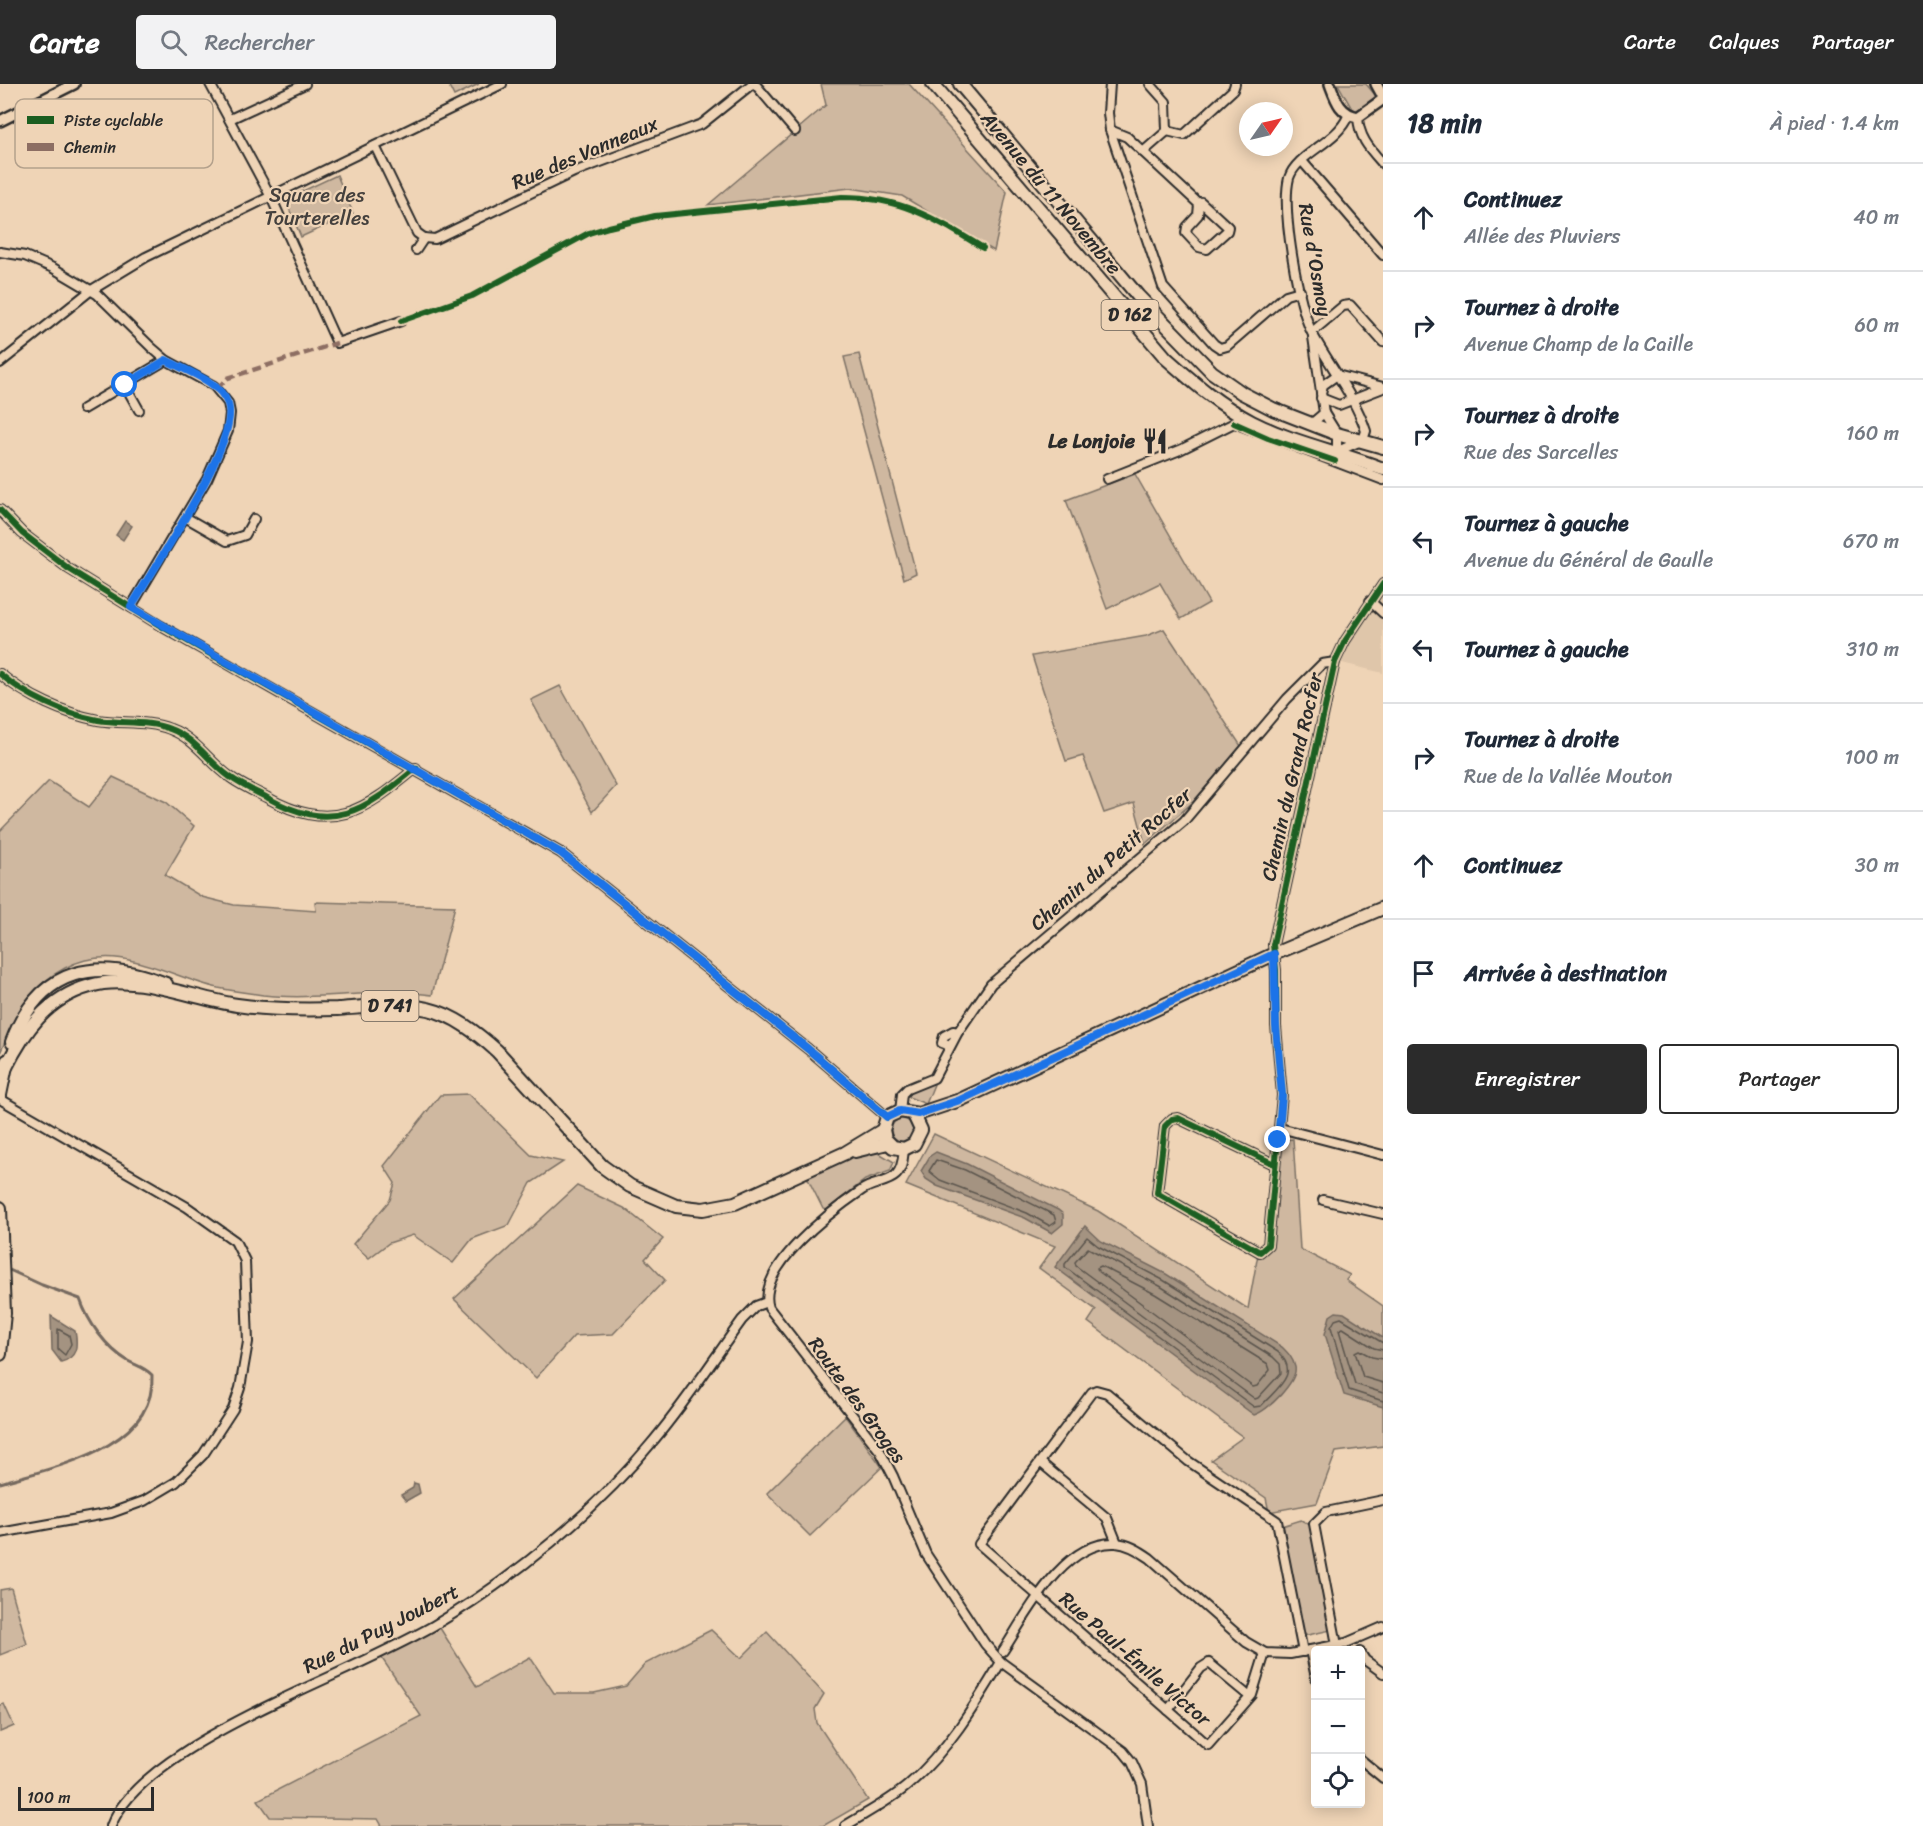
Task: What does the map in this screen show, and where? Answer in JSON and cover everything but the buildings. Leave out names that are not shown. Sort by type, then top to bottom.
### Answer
[{"type":"main road","name":"Avenue du 11 Novembre","points":[[933,84],[1159,349],[1194,383],[1223,405],[1253,422],[1336,456],[1383,469]]},
{"type":"main road","name":"Avenue du 11 Novembre","points":[[960,84],[1138,296],[1212,372],[1242,393],[1311,424],[1383,447]]},
{"type":"main road","points":[[960,1100],[921,1130],[914,1144],[904,1149],[888,1143],[883,1131],[887,1117],[900,1111],[914,1115],[960,1100],[1274,954],[1383,908]]},
{"type":"main road","name":"D 741","points":[[0,1093],[15,1035],[31,1007],[51,987],[76,974],[103,968],[130,971],[195,996],[261,1008],[415,1007],[448,1016],[481,1037],[497,1051],[609,1171],[644,1194],[676,1206],[703,1209],[735,1203],[845,1153],[883,1131]]},
{"type":"main road","points":[[914,1115],[921,1130]]},
{"type":"main road","name":"D 741","points":[[845,1153],[888,1143]]},
{"type":"main road","points":[[0,1208],[4,1313],[0,1354]]},
{"type":"street","points":[[44,99],[74,84]]},
{"type":"street","points":[[210,84],[271,197],[337,343],[401,321]]},
{"type":"street","points":[[230,119],[305,84]]},
{"type":"street","points":[[0,363],[90,291],[156,252],[502,84]]},
{"type":"street","points":[[753,84],[795,131]]},
{"type":"street","name":"Rue des Vanneaux","points":[[424,238],[435,239],[574,172],[702,124],[753,84]]},
{"type":"street","points":[[1110,84],[1108,113],[1110,130],[1163,287],[1214,344],[1220,348],[1227,346],[1286,295],[1300,291]]},
{"type":"street","points":[[1150,84],[1166,102],[1167,131]]},
{"type":"street","points":[[1167,131],[1184,135],[1233,90],[1235,84]]},
{"type":"street","points":[[1330,84],[1347,116],[1358,117],[1382,100],[1376,84]]},
{"type":"street","points":[[0,121],[15,114]]},
{"type":"street","name":"Rue d'Osmoy","points":[[1336,456],[1337,434],[1324,413],[1312,332],[1300,291],[1287,200],[1290,178],[1302,161],[1337,133],[1347,116]]},
{"type":"street","points":[[1358,117],[1358,130],[1365,143],[1383,164]]},
{"type":"street","points":[[1110,130],[1127,137],[1199,204],[1201,202],[1228,226],[1227,231],[1208,249],[1199,247],[1186,233],[1187,227],[1198,215],[1199,204]]},
{"type":"street","points":[[1143,152],[1167,131]]},
{"type":"street","points":[[375,146],[417,233],[424,238],[416,250]]},
{"type":"street","name":"Rue d'Osmoy","points":[[1302,161],[1383,255]]},
{"type":"street","points":[[0,252],[25,256],[53,268],[90,291],[166,360],[214,386],[228,403],[230,423],[207,479],[131,607]]},
{"type":"street","points":[[1312,332],[1343,306],[1350,305],[1383,342]]},
{"type":"street","name":"Rue d'Osmoy","points":[[1312,332],[1366,431],[1363,440]]},
{"type":"street","points":[[83,409],[166,360]]},
{"type":"street","points":[[1337,375],[1383,388],[1352,402],[1339,405],[1321,396],[1323,385],[1337,375]]},
{"type":"street","points":[[125,385],[139,410]]},
{"type":"street","points":[[1311,424],[1324,413]]},
{"type":"street","points":[[1107,479],[1173,453],[1234,423],[1268,438],[1336,456],[1383,480]]},
{"type":"street","points":[[1336,456],[1363,440]]},
{"type":"street","points":[[0,510],[46,553],[131,607],[526,831],[588,872],[808,1049],[887,1117]]},
{"type":"street","points":[[185,517],[227,542],[244,535],[254,519]]},
{"type":"street","name":"Chemin du Grand Rocfer","points":[[1274,1164],[1178,1118],[1172,1119],[1165,1126],[1157,1193],[1260,1252],[1268,1245],[1282,1095],[1276,1026],[1273,945],[1335,662],[1345,641],[1383,584]]},
{"type":"street","points":[[1370,601],[1383,613]]},
{"type":"street","name":"Chemin du Petit Rocfer","points":[[900,1111],[902,1094],[934,1078],[958,1032],[991,984],[1184,821],[1287,699],[1322,664],[1335,662]]},
{"type":"street","points":[[0,674],[28,693],[75,714],[98,720],[170,729],[193,742],[230,777],[304,815],[321,817],[351,812],[376,798],[416,768]]},
{"type":"street","points":[[0,1099],[187,1207],[235,1241],[244,1261],[248,1342],[240,1388],[233,1410],[203,1455],[176,1482],[144,1501],[111,1513],[0,1533]]},
{"type":"street","points":[[1280,1128],[1383,1155]]},
{"type":"street","points":[[766,1302],[768,1286],[786,1255],[862,1189],[895,1176],[902,1164],[904,1149]]},
{"type":"street","points":[[1323,1200],[1383,1214]]},
{"type":"street","name":"Route des Groges","points":[[766,1302],[772,1313],[880,1451],[926,1554],[985,1644],[1001,1662],[1123,1751],[1132,1762],[1142,1784],[1148,1826]]},
{"type":"street","name":"Rue du Puy Joubert","points":[[111,1826],[118,1810],[129,1797],[195,1745],[249,1715],[431,1627],[518,1569],[632,1466],[655,1439],[742,1320],[756,1306],[766,1302]]},
{"type":"street","points":[[1117,1543],[1107,1518],[1040,1462],[1088,1396],[1096,1390],[1101,1391],[1195,1467],[1277,1521],[1311,1663]]},
{"type":"street","name":"Rue Paul-Émile Victor","points":[[1040,1462],[979,1544],[1208,1745],[1250,1697],[1265,1653]]},
{"type":"street","points":[[1337,1645],[1314,1524],[1326,1512],[1383,1500]]},
{"type":"street","points":[[1003,1652],[1039,1596],[1073,1557],[1102,1544],[1117,1543],[1134,1547],[1150,1558],[1246,1642],[1265,1653],[1278,1655],[1337,1645],[1355,1641],[1383,1627]]},
{"type":"street","points":[[1355,1641],[1358,1646]]},
{"type":"street","points":[[1365,1660],[1383,1673]]},
{"type":"street","points":[[845,1826],[905,1788],[924,1771],[957,1732],[1001,1662]]},
{"type":"street","points":[[1168,1710],[1201,1668],[1209,1664],[1250,1697]]},
{"type":"street","points":[[1365,1763],[1383,1778]]},
{"type":"shaded area","points":[[1383,595],[1383,673],[1342,663],[1353,636]]},
{"type":"green space","points":[[448,84],[479,84],[454,96]]},
{"type":"green space","points":[[821,84],[909,84],[1007,192],[994,251],[902,196],[850,188],[708,205],[826,105]]},
{"type":"green space","points":[[1338,84],[1366,84],[1376,96],[1358,112],[1351,107]]},
{"type":"green space","name":"Square des Tourterelles","points":[[337,175],[353,213],[301,237],[288,206],[290,197]]},
{"type":"green space","points":[[859,354],[916,573],[904,579],[844,357]]},
{"type":"green space","points":[[1135,474],[1209,603],[1181,619],[1160,583],[1107,609],[1066,500]]},
{"type":"green space","points":[[1164,629],[1241,746],[1193,802],[1145,844],[1134,803],[1104,813],[1083,756],[1066,761],[1032,656],[1146,636]]},
{"type":"green space","points":[[560,686],[616,786],[592,812],[531,700]]},
{"type":"green space","points":[[113,777],[166,802],[194,826],[165,875],[202,897],[234,905],[316,911],[315,902],[455,906],[432,995],[390,993],[306,997],[263,995],[218,988],[123,959],[85,960],[65,968],[39,986],[19,1012],[0,1053],[0,831],[49,781],[89,807]]},
{"type":"green space","points":[[935,1082],[926,1104],[906,1096],[915,1089]]},
{"type":"green space","points":[[469,1094],[531,1155],[563,1162],[531,1183],[509,1225],[472,1239],[453,1263],[413,1235],[389,1243],[369,1258],[353,1244],[390,1200],[395,1183],[384,1166],[440,1095]]},
{"type":"green space","points":[[902,1119],[910,1122],[913,1130],[910,1138],[902,1141],[894,1138],[891,1130],[894,1122]]},
{"type":"green space","points":[[934,1134],[1098,1211],[1248,1309],[1258,1254],[1270,1248],[1282,1140],[1293,1139],[1300,1249],[1350,1275],[1346,1280],[1383,1306],[1383,1446],[1336,1452],[1317,1503],[1269,1512],[1266,1498],[1211,1460],[1243,1437],[1088,1322],[1096,1310],[1039,1268],[1055,1246],[906,1185]]},
{"type":"green space","points":[[874,1150],[894,1162],[890,1171],[865,1180],[826,1210],[823,1209],[808,1179],[810,1175],[846,1158]]},
{"type":"green space","points":[[577,1186],[624,1208],[663,1239],[645,1259],[665,1280],[613,1334],[574,1336],[536,1378],[454,1299]]},
{"type":"green space","points":[[845,1416],[882,1467],[810,1536],[767,1493]]},
{"type":"green space","points":[[1301,1520],[1310,1525],[1331,1630],[1303,1636],[1282,1526]]},
{"type":"green space","points":[[11,1588],[27,1644],[0,1655],[0,1590]]},
{"type":"green space","points":[[440,1628],[477,1687],[530,1657],[554,1693],[594,1693],[626,1686],[645,1664],[711,1630],[741,1658],[767,1632],[824,1694],[815,1709],[817,1723],[868,1800],[823,1826],[382,1826],[378,1819],[270,1817],[258,1800],[421,1716],[381,1657]]},
{"type":"green space","points":[[4,1704],[14,1726],[0,1732],[0,1705]]},
{"type":"water","points":[[125,521],[132,526],[123,540],[116,535]]},
{"type":"water","points":[[936,1152],[967,1164],[1058,1210],[1063,1214],[1063,1224],[1052,1233],[1025,1218],[937,1186],[926,1179],[921,1171],[930,1156]]},
{"type":"water","points":[[1085,1226],[1101,1241],[1166,1274],[1282,1347],[1292,1358],[1295,1367],[1295,1373],[1287,1388],[1260,1413],[1254,1415],[1055,1267]]},
{"type":"water","points":[[1336,1312],[1344,1313],[1383,1338],[1383,1407],[1344,1395],[1325,1334],[1330,1316]]},
{"type":"water","points":[[51,1316],[75,1331],[75,1351],[70,1358],[61,1362],[52,1350]]},
{"type":"water","points":[[414,1483],[418,1484],[420,1493],[406,1501],[401,1495],[413,1488]]},
{"type":"waterway","points":[[0,1483],[72,1461],[97,1451],[120,1437],[137,1421],[149,1400],[152,1375],[120,1356],[105,1342],[88,1317],[80,1299],[5,1268]]},
{"type":"marked path","points":[[217,388],[228,378],[337,343]]},
{"type":"cycle path","points":[[401,321],[472,296],[589,233],[655,216],[842,197],[863,198],[900,205],[916,211],[949,227],[983,248]]},
{"type":"cycle path","points":[[1234,423],[1268,438],[1335,461]]},
{"type":"cycle path","points":[[0,510],[22,533],[69,569],[161,626],[561,853],[808,1049],[887,1117]]},
{"type":"cycle path","points":[[1274,1164],[1178,1118],[1172,1119],[1165,1126],[1157,1193],[1260,1252],[1268,1245],[1282,1095],[1276,1026],[1276,970],[1273,945],[1335,662],[1345,641],[1383,584]]},
{"type":"cycle path","points":[[0,674],[34,697],[72,713],[98,720],[153,724],[179,733],[239,783],[289,808],[310,814],[328,816],[346,813],[363,806],[416,768]]},
{"type":"place","name":"Le Lonjoie","points":[[1155,441]]},
{"type":"route","points":[[125,385],[166,360],[214,386],[228,403],[230,413],[228,431],[207,479],[131,607],[561,853],[588,872],[808,1049],[887,1117],[900,1111],[914,1115],[960,1100],[1274,954],[1278,1068],[1282,1095],[1278,1140]]}]
